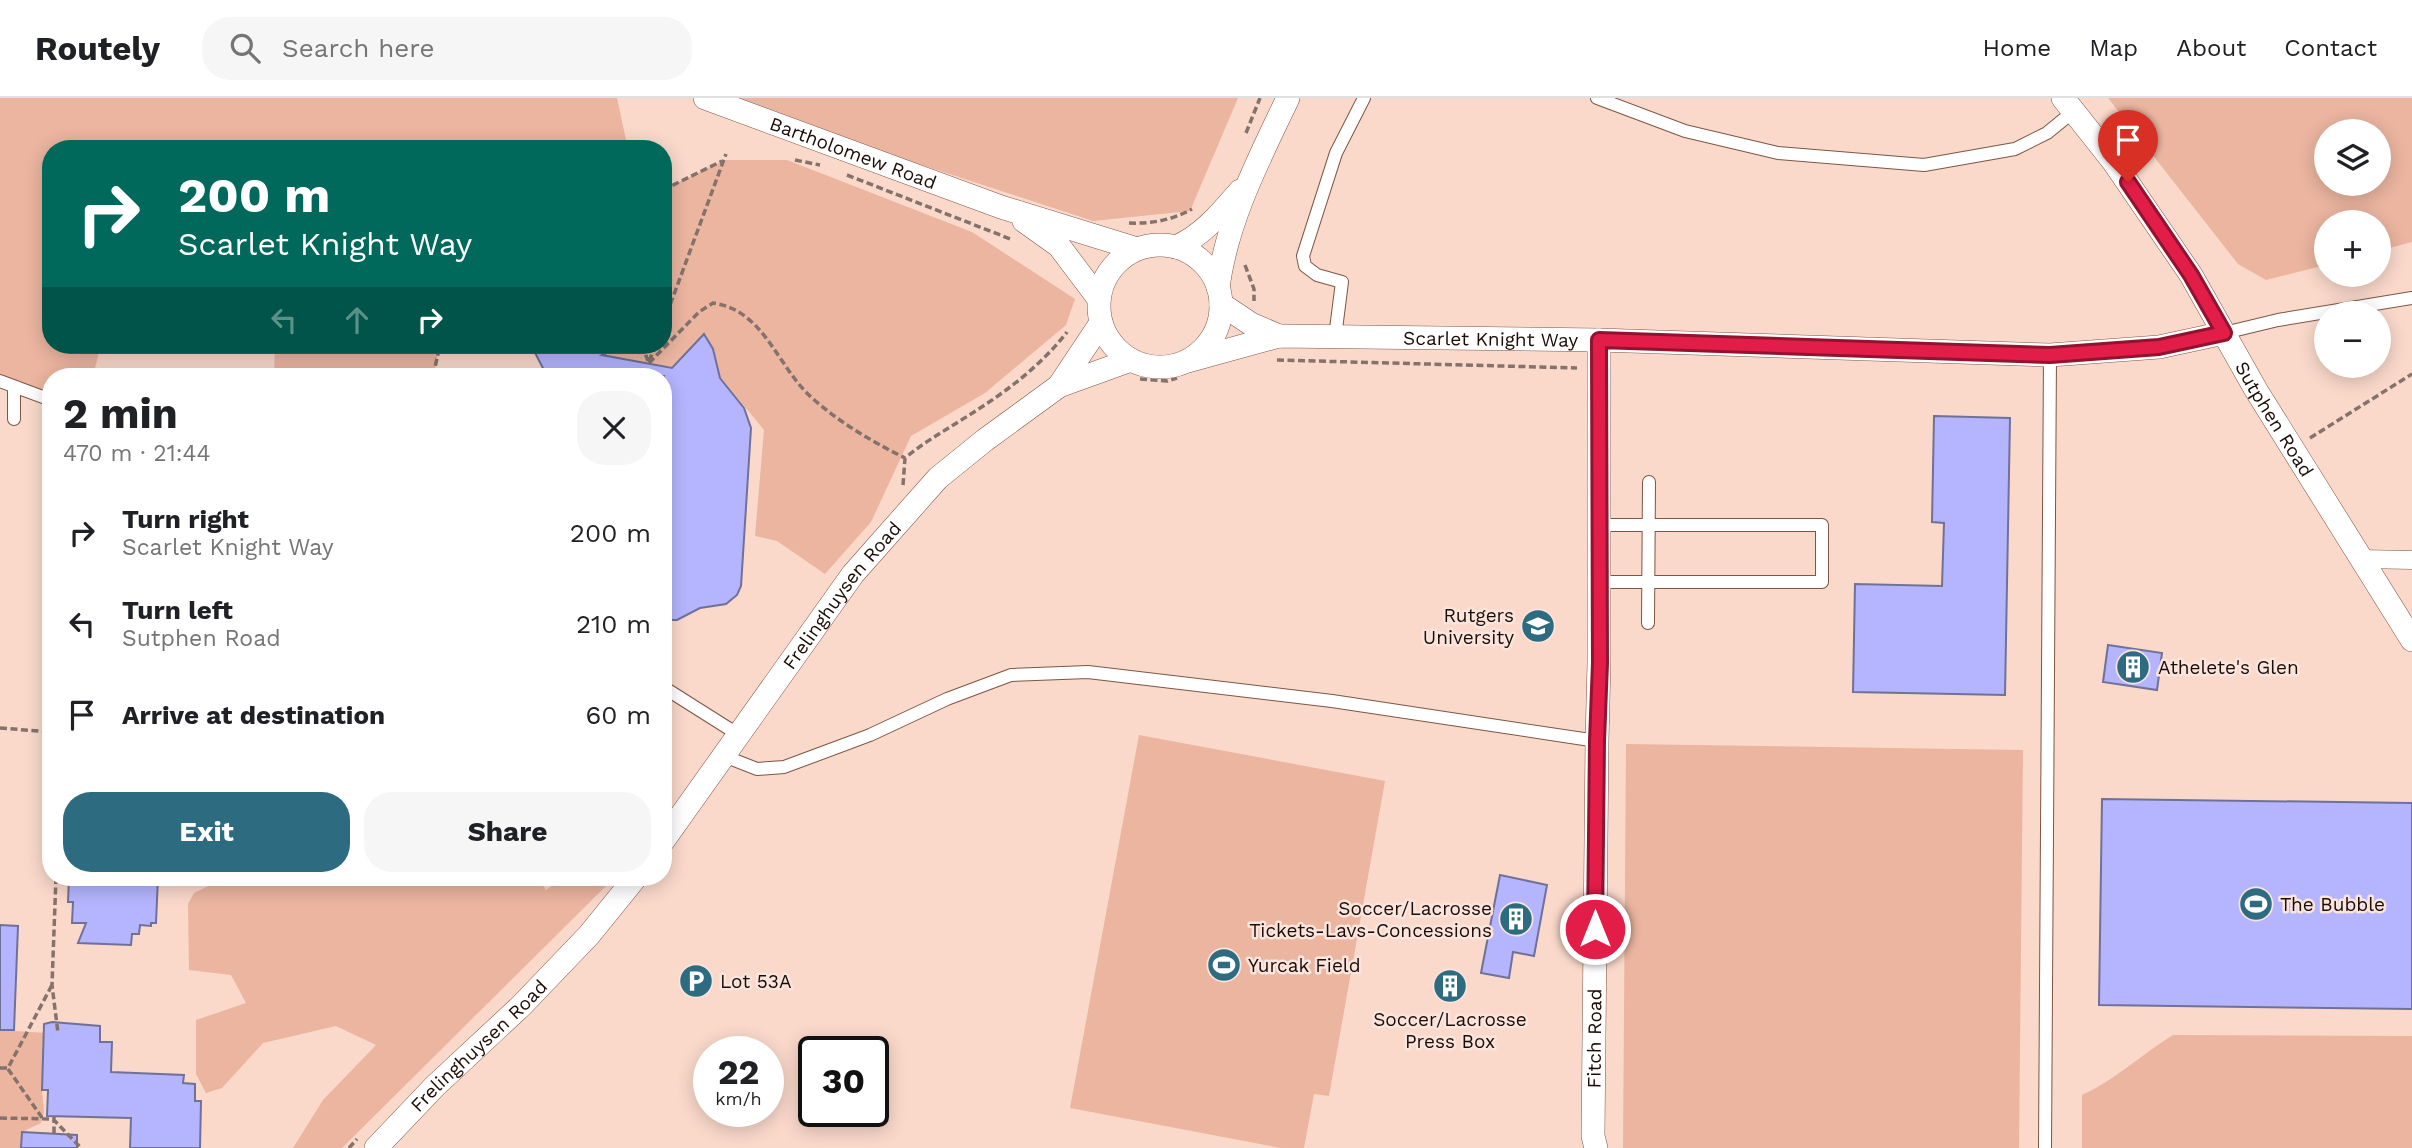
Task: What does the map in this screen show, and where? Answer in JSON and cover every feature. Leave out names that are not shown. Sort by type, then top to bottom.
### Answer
[{"type":"street","name":"Bartholomew Road","points":[[705,98],[1001,207],[1137,249]]},
{"type":"street","points":[[1184,369],[1202,351],[1219,321],[1223,253],[1249,181],[1288,98]]},
{"type":"street","name":"Sutphen Road","points":[[2068,105],[2143,203],[2191,275],[2256,390],[2412,640]]},
{"type":"street","points":[[1249,181],[1213,222],[1191,241],[1177,247],[1137,249],[1113,266],[1103,281],[1099,299],[1101,323],[1107,338],[1132,370],[1149,366],[1184,369],[1279,336]]},
{"type":"street","name":"Bartholomew Road","points":[[1001,207],[1043,232],[1059,246],[1099,299]]},
{"type":"street","points":[[1177,247],[1198,258],[1210,271],[1219,296],[1251,324],[1279,336]]},
{"type":"street","name":"Frelinghuysen Road","points":[[672,828],[853,573],[939,478],[985,440],[1059,386],[1101,323]]},
{"type":"street","name":"Scarlet Knight Way","points":[[1279,336],[1599,340],[2050,355],[2159,347],[2224,333]]},
{"type":"street","name":"Fitch Road","points":[[1596,1148],[1593,1136],[1599,340]]},
{"type":"street","name":"Frelinghuysen Road","points":[[1059,386],[1132,370]]},
{"type":"street","points":[[2361,559],[2412,560]]},
{"type":"street","name":"Frelinghuysen Road","points":[[376,1148],[435,1086],[521,1006],[589,934],[629,886]]},
{"type":"lane","points":[[1335,337],[1342,282],[1317,275],[1305,266],[1303,256],[1336,153],[1364,98]]},
{"type":"lane","points":[[1597,98],[1685,131],[1778,153],[1924,165],[2015,149],[2047,133],[2068,105]]},
{"type":"lane","name":"Scarlet Knight Way","points":[[2224,333],[2278,320],[2412,298]]},
{"type":"lane","points":[[2045,1148],[2050,355]]},
{"type":"lane","points":[[0,381],[42,397]]},
{"type":"lane","points":[[14,387],[14,419]]},
{"type":"lane","points":[[1648,623],[1649,482]]},
{"type":"lane","points":[[1599,525],[1822,525],[1822,582],[1599,582]]},
{"type":"lane","points":[[724,755],[757,769],[784,767],[870,735],[947,699],[1011,675],[1088,672],[1332,701],[1597,741]]},
{"type":"lane","points":[[672,693],[738,735]]},
{"type":"path","points":[[1241,145],[1260,98]]},
{"type":"path","points":[[672,299],[726,154]]},
{"type":"path","points":[[672,186],[723,160]]},
{"type":"path","points":[[795,160],[832,169]]},
{"type":"path","points":[[845,174],[1022,243]]},
{"type":"path","points":[[1119,222],[1143,224],[1169,219],[1190,211],[1200,203]]},
{"type":"path","points":[[1244,263],[1254,289],[1255,310]]},
{"type":"path","points":[[672,340],[699,312],[713,303],[727,305],[744,313],[808,394],[842,423],[905,458]]},
{"type":"path","points":[[902,496],[905,458],[928,439],[980,409],[1026,375],[1054,349],[1073,325]]},
{"type":"path","points":[[646,354],[649,363]]},
{"type":"path","points":[[649,363],[652,354]]},
{"type":"path","points":[[649,363],[658,354]]},
{"type":"path","points":[[1269,360],[1599,369]]},
{"type":"path","points":[[1132,370],[1167,381],[1184,369]]},
{"type":"path","points":[[2293,449],[2412,374]]},
{"type":"path","points":[[0,728],[42,731]]},
{"type":"path","points":[[57,886],[52,985],[58,1033]]},
{"type":"path","points":[[8,1068],[52,985]]},
{"type":"path","points":[[0,1068],[8,1068]]},
{"type":"path","points":[[8,1068],[43,1119]]},
{"type":"path","points":[[0,1118],[53,1117]]},
{"type":"path","points":[[53,1117],[54,1134]]},
{"type":"path","points":[[53,1117],[81,1148]]},
{"type":"shaded area","name":"Rutgers University","points":[[0,98],[2412,98],[2412,1148],[0,1148]]},
{"type":"shaded area","points":[[0,98],[617,98],[626,140],[42,140],[42,354],[99,354],[95,368],[42,368],[42,390],[0,374]]},
{"type":"shaded area","points":[[718,98],[1238,98],[1190,211],[1093,221]]},
{"type":"shaded area","points":[[2108,98],[2412,98],[2412,242],[2391,248],[2391,210],[2314,210],[2314,268],[2266,280],[2238,264]]},
{"type":"shaded area","points":[[724,160],[787,160],[972,232],[1075,299],[1066,325],[985,393],[911,436],[871,522],[825,574],[777,541],[755,536],[764,430],[718,374],[702,336],[672,368],[625,368],[603,354],[672,354],[672,186]]},
{"type":"shaded area","points":[[275,354],[438,354],[435,368],[274,368]]},
{"type":"shaded area","name":"Yurcak Field","points":[[1139,735],[1385,781],[1329,1096],[1314,1094],[1304,1148],[1281,1148],[1070,1108]]},
{"type":"shaded area","points":[[1626,744],[2023,750],[2019,1148],[1623,1148]]},
{"type":"shaded area","points":[[208,886],[543,886],[546,890],[552,886],[606,886],[342,1148],[293,1148],[323,1100],[376,1045],[336,1026],[263,1043],[222,1088],[206,1093],[196,1074],[196,1020],[246,1003],[231,975],[189,970],[188,904],[194,893]]},
{"type":"shaded area","points":[[0,1030],[46,1033],[42,1090],[44,1112],[41,1123],[22,1132],[21,1148],[0,1148]]},
{"type":"shaded area","points":[[2173,1035],[2412,1036],[2412,1148],[2082,1148],[2082,1095],[2106,1082]]},
{"type":"building","points":[[704,334],[713,349],[720,378],[744,408],[751,428],[741,586],[737,595],[726,604],[700,608],[677,620],[672,620],[672,368]]},
{"type":"building","points":[[536,354],[604,354],[602,355],[672,368],[543,368]]},
{"type":"building","points":[[1934,416],[2010,418],[2005,695],[1853,692],[1855,584],[1942,586],[1944,523],[1932,522]]},
{"type":"building","name":"Athelete's Glen","points":[[2108,645],[2162,653],[2157,690],[2103,682]]},
{"type":"building","name":"The Bubble","points":[[2102,799],[2412,803],[2412,1009],[2099,1005]]},
{"type":"building","name":"Soccer/Lacrosse Tickets-Lavs-Concessions","points":[[1500,875],[1547,885],[1534,956],[1513,952],[1509,978],[1481,973]]},
{"type":"building","points":[[69,886],[158,886],[156,923],[151,923],[151,926],[140,925],[139,934],[132,934],[131,945],[78,943],[86,923],[72,923],[73,902],[68,902]]},
{"type":"building","points":[[0,925],[18,926],[14,1030],[0,1030]]},
{"type":"building","points":[[52,1022],[100,1026],[100,1042],[112,1042],[111,1072],[184,1075],[183,1083],[195,1084],[195,1101],[201,1101],[200,1148],[130,1148],[131,1118],[47,1116],[48,1090],[42,1090],[44,1024]]},
{"type":"building","points":[[22,1132],[77,1135],[77,1148],[21,1148]]},
{"type":"place","name":"Rutgers University","points":[[1538,626]]},
{"type":"place","name":"Athelete's Glen","points":[[2133,667]]},
{"type":"place","name":"The Bubble","points":[[2256,904]]},
{"type":"place","name":"Soccer/Lacrosse Tickets-Lavs-Concessions","points":[[1516,919]]},
{"type":"place","name":"Yurcak Field","points":[[1224,965]]},
{"type":"place","name":"Lot 53A","points":[[696,981]]},
{"type":"place","name":"Soccer/Lacrosse Press Box","points":[[1450,986]]},
{"type":"route","points":[[1595,929],[1600,663],[1599,340],[2050,355],[2159,347],[2224,333],[2191,275],[2128,182]]}]
